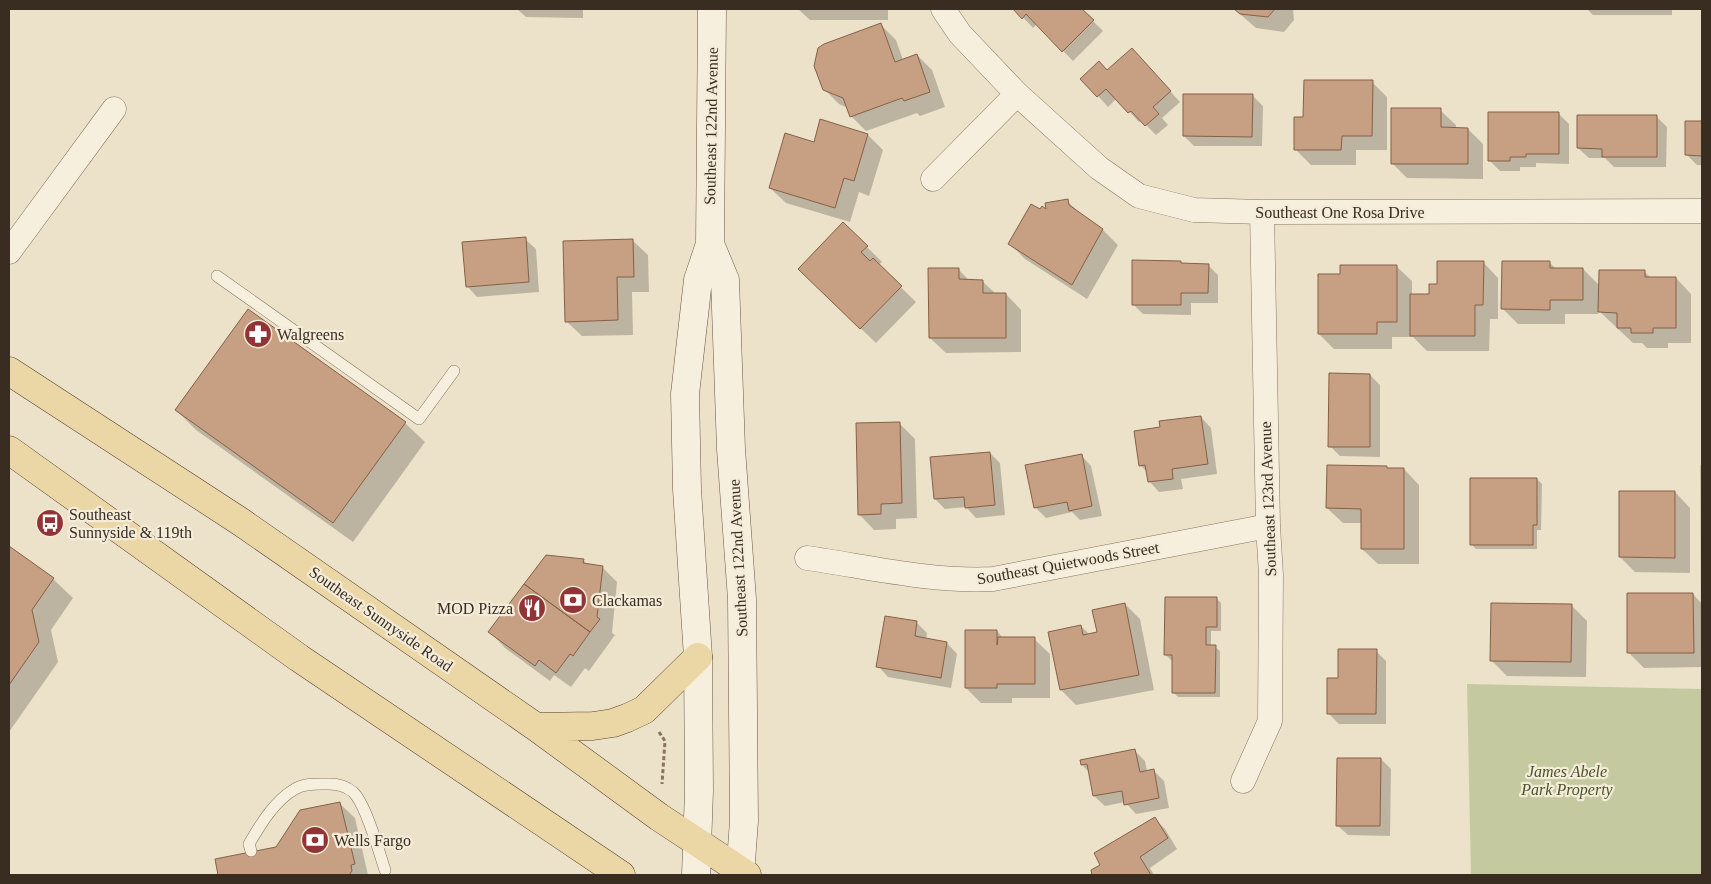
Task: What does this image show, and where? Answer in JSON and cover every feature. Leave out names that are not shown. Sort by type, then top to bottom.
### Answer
[{"type":"main road","name":"Southeast 122nd Avenue","points":[[696,875],[699,791],[698,657],[687,489],[685,394],[698,280],[710,244],[712,9]]},
{"type":"main road","name":"Southeast 122nd Avenue","points":[[710,244],[725,280],[730,449],[742,600],[743,874]]},
{"type":"main road","name":"Southeast Sunnyside Road","points":[[9,371],[241,522],[536,727],[659,817],[743,874]]},
{"type":"main road","points":[[9,450],[299,658],[621,875]]},
{"type":"main road","points":[[536,727],[593,726],[613,723],[627,718],[644,710],[698,657]]},
{"type":"street","name":"Southeast One Rosa Drive","points":[[943,9],[960,34],[1017,94],[1099,168],[1139,196],[1194,210],[1262,212],[1702,212]]},
{"type":"street","points":[[933,179],[1017,94]]},
{"type":"street","points":[[9,252],[114,109]]},
{"type":"street","name":"Southeast 123rd Avenue","points":[[1243,781],[1270,721],[1271,575],[1268,526],[1262,212]]},
{"type":"street","name":"Southeast Quietwoods Street","points":[[807,558],[939,578],[965,580],[993,579],[1268,526]]},
{"type":"lane","points":[[217,276],[419,419],[454,371]]},
{"type":"lane","points":[[251,851],[249,844],[263,822],[280,802],[296,788],[317,784],[339,784],[354,793],[363,809],[385,870]]},
{"type":"path","points":[[656,728],[665,741],[661,786]]},
{"type":"green space","name":"James Abele Park Property","points":[[1700,465],[1702,465],[1702,875],[1471,875],[1467,684],[1701,689]]},
{"type":"building","points":[[1013,9],[1082,9],[1094,20],[1062,52],[1026,14],[1022,19]]},
{"type":"building","points":[[1234,9],[1275,9],[1268,17],[1240,14]]},
{"type":"building","points":[[881,23],[895,62],[917,54],[930,92],[904,101],[902,98],[850,117],[843,98],[823,90],[814,66],[818,48],[824,44]]},
{"type":"building","points":[[1132,48],[1171,91],[1153,107],[1159,114],[1145,126],[1131,111],[1128,113],[1106,89],[1097,97],[1080,79],[1099,61],[1107,70]]},
{"type":"building","points":[[1304,80],[1373,80],[1372,136],[1342,136],[1341,150],[1294,150],[1294,117],[1303,117]]},
{"type":"building","points":[[1183,94],[1253,94],[1252,137],[1183,136]]},
{"type":"building","points":[[1391,108],[1441,108],[1441,127],[1468,128],[1468,164],[1391,164]]},
{"type":"building","points":[[1488,112],[1559,112],[1559,154],[1526,154],[1526,157],[1510,157],[1510,161],[1488,161]]},
{"type":"building","points":[[1577,115],[1657,115],[1657,157],[1602,157],[1602,149],[1577,148]]},
{"type":"building","points":[[820,119],[868,134],[854,181],[844,178],[835,208],[769,188],[785,133],[814,142]]},
{"type":"building","points":[[1685,121],[1702,121],[1702,156],[1685,155]]},
{"type":"building","points":[[1068,199],[1069,205],[1103,229],[1072,285],[1008,244],[1031,204],[1040,209],[1042,206],[1046,209],[1045,203]]},
{"type":"building","points":[[843,222],[868,246],[861,252],[870,261],[873,258],[902,286],[860,329],[798,269]]},
{"type":"building","points":[[526,237],[529,282],[466,287],[462,242]]},
{"type":"building","points":[[633,239],[634,277],[617,277],[618,320],[565,322],[563,241]]},
{"type":"building","points":[[1132,260],[1181,261],[1181,263],[1209,264],[1208,293],[1181,293],[1181,305],[1132,305]]},
{"type":"building","points":[[1437,261],[1484,261],[1483,305],[1475,305],[1475,336],[1410,336],[1410,294],[1429,294],[1429,284],[1437,284]]},
{"type":"building","points":[[1502,261],[1550,261],[1550,268],[1583,268],[1583,300],[1550,300],[1550,310],[1501,309]]},
{"type":"building","points":[[1340,265],[1397,265],[1397,322],[1377,322],[1377,334],[1318,334],[1318,274],[1340,274]]},
{"type":"building","points":[[928,268],[959,268],[959,279],[983,280],[983,293],[1006,293],[1006,338],[929,338]]},
{"type":"building","points":[[1599,270],[1645,270],[1645,277],[1676,277],[1676,328],[1653,328],[1653,333],[1631,333],[1631,328],[1617,328],[1617,313],[1598,312]]},
{"type":"building","name":"Walgreens","points":[[248,309],[406,422],[333,523],[175,410]]},
{"type":"building","points":[[1329,373],[1370,374],[1370,447],[1328,447]]},
{"type":"building","points":[[1201,416],[1208,464],[1172,469],[1173,479],[1148,482],[1145,465],[1139,466],[1134,431],[1160,427],[1159,421]]},
{"type":"building","points":[[900,422],[902,503],[881,504],[881,514],[858,515],[856,423]]},
{"type":"building","points":[[990,452],[995,505],[965,508],[964,497],[934,499],[930,457]]},
{"type":"building","points":[[1082,454],[1092,506],[1069,511],[1067,502],[1034,508],[1025,465]]},
{"type":"building","points":[[1327,465],[1404,468],[1404,549],[1361,549],[1361,509],[1326,508]]},
{"type":"building","points":[[1470,478],[1537,478],[1537,525],[1533,525],[1533,545],[1470,545]]},
{"type":"building","points":[[1619,491],[1675,491],[1675,558],[1619,557]]},
{"type":"building","points":[[9,546],[54,578],[32,610],[39,642],[9,685]]},
{"type":"building","name":"Clackamas","points":[[546,555],[584,559],[583,563],[603,566],[597,617],[600,619],[590,632],[524,584]]},
{"type":"building","name":"MOD Pizza","points":[[524,584],[590,632],[573,656],[570,654],[556,673],[539,660],[535,666],[488,632]]},
{"type":"building","points":[[1627,593],[1693,593],[1694,653],[1627,653]]},
{"type":"building","points":[[1165,597],[1217,597],[1217,627],[1206,627],[1206,645],[1216,645],[1215,693],[1172,693],[1172,655],[1164,655]]},
{"type":"building","points":[[1125,603],[1139,675],[1060,690],[1048,632],[1081,625],[1083,635],[1097,632],[1092,610]]},
{"type":"building","points":[[1491,603],[1572,604],[1571,662],[1490,661]]},
{"type":"building","points":[[885,616],[917,621],[915,636],[947,642],[941,678],[876,667]]},
{"type":"building","points":[[965,630],[997,630],[997,645],[998,637],[1035,637],[1035,684],[997,684],[997,688],[965,688]]},
{"type":"building","points":[[1338,649],[1377,649],[1376,714],[1327,714],[1327,678],[1338,678]]},
{"type":"building","points":[[1135,749],[1140,772],[1154,769],[1159,798],[1124,805],[1122,791],[1093,796],[1087,764],[1081,765],[1080,760]]},
{"type":"building","points":[[1337,758],[1381,758],[1380,826],[1336,826]]},
{"type":"building","name":"Wells Fargo","points":[[340,802],[355,864],[351,865],[352,871],[349,875],[218,875],[215,859],[276,847],[300,810]]},
{"type":"building","points":[[1155,817],[1168,838],[1140,857],[1151,875],[1092,875],[1091,870],[1100,865],[1094,853]]},
{"type":"place","name":"Walgreens","points":[[258,334]]},
{"type":"place","name":"Southeast Sunnyside & 119th","points":[[50,523]]},
{"type":"place","name":"Clackamas","points":[[573,600]]},
{"type":"place","name":"MOD Pizza","points":[[532,608]]},
{"type":"place","name":"Wells Fargo","points":[[315,840]]}]
